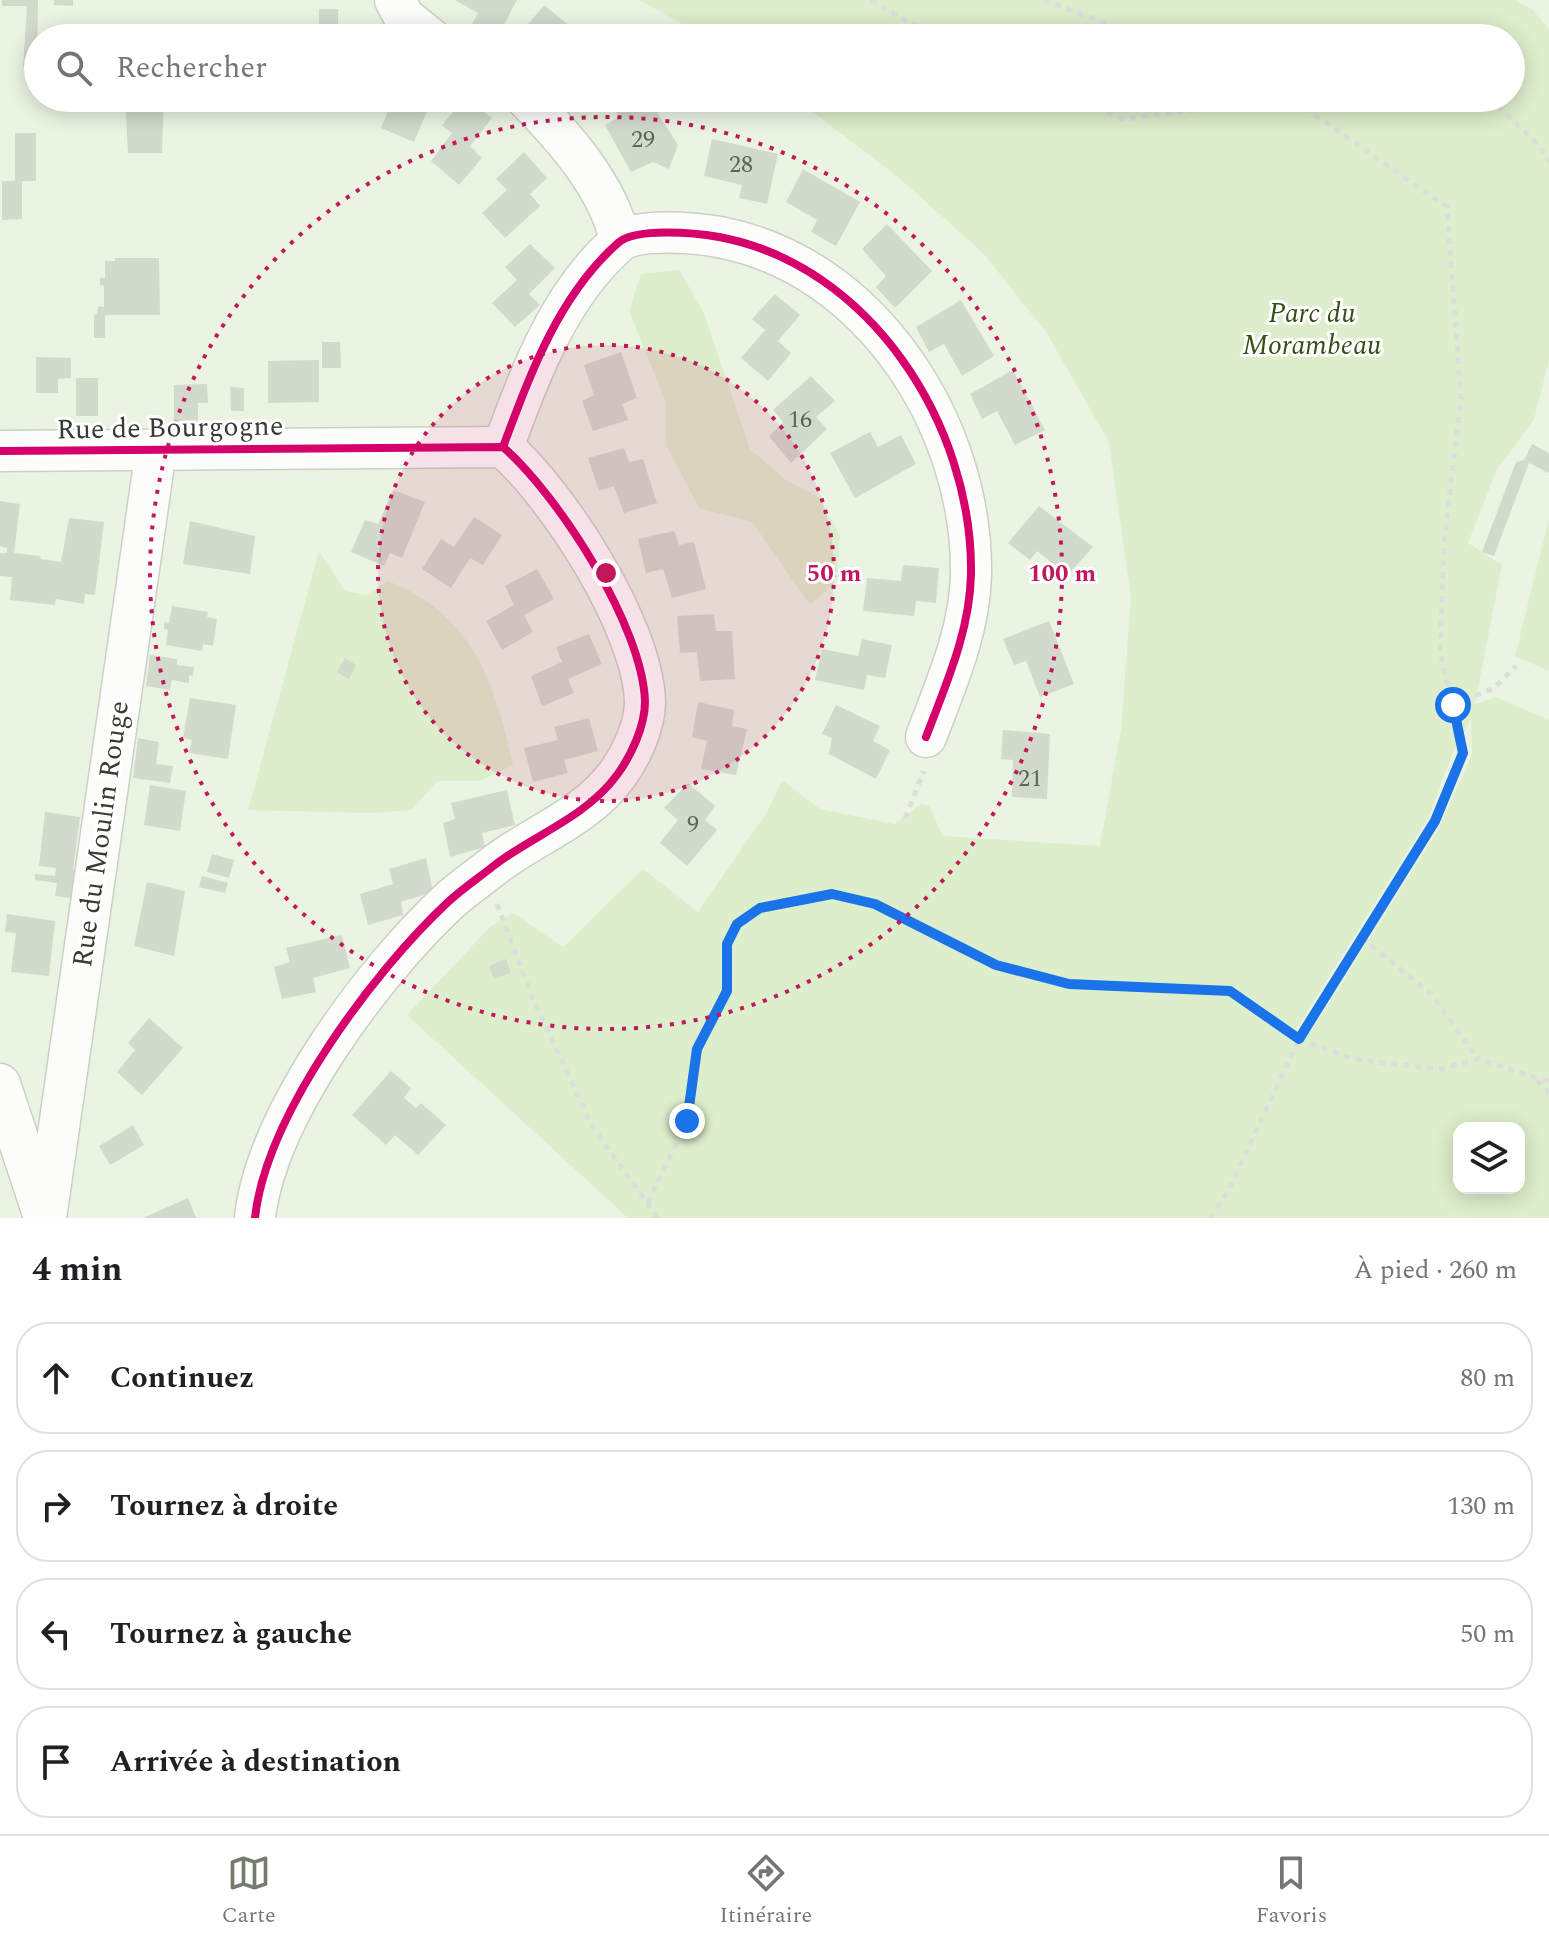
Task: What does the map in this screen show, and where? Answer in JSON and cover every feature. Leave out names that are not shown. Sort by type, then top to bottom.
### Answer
[{"type":"street","points":[[395,0],[404,17],[413,24]]},
{"type":"street","points":[[537,112],[601,191],[615,217],[620,240]]},
{"type":"street","points":[[255,1218],[258,1190],[289,1112],[317,1065],[407,944],[449,901],[482,875],[592,804],[619,773],[637,738],[645,706],[641,667],[607,593],[547,493],[503,447],[550,333],[570,298],[620,240],[656,233],[697,233],[747,242],[793,261],[838,290],[904,362],[931,406],[949,451],[961,493],[971,573],[959,647],[926,737]]},
{"type":"street","name":"Rue de Bourgogne","points":[[0,451],[503,447]]},
{"type":"street","name":"Rue du Moulin Rouge","points":[[45,1218],[156,450]]},
{"type":"street","points":[[0,1084],[45,1218]]},
{"type":"path","points":[[871,0],[912,24]]},
{"type":"path","points":[[1044,0],[1107,24]]},
{"type":"path","points":[[1107,112],[1123,119],[1179,112]]},
{"type":"path","points":[[1210,1218],[1227,1193],[1299,1039],[1435,821],[1463,753],[1440,652],[1444,543],[1461,398],[1447,207],[1310,112]]},
{"type":"path","points":[[1504,112],[1539,145],[1549,162]]},
{"type":"path","points":[[1453,705],[1494,688],[1516,666]]},
{"type":"path","points":[[905,818],[932,752],[926,737]]},
{"type":"path","points":[[482,875],[505,919],[533,999],[592,1126],[658,1218]]},
{"type":"path","points":[[648,1203],[687,1121],[697,1049],[727,991],[727,944],[737,924],[760,908],[832,894],[875,904],[996,965],[1069,984],[1230,991],[1299,1039],[1353,1059],[1440,1069],[1478,1059],[1549,1082]]},
{"type":"path","points":[[1362,938],[1432,995],[1478,1059]]},
{"type":"path","points":[[1537,1080],[1549,1094]]},
{"type":"green space","name":"Parc du Morambeau","points":[[639,0],[1516,0],[1533,10],[1549,29],[1549,360],[1534,420],[1497,469],[1468,543],[1502,565],[1475,704],[1496,697],[1549,720],[1549,1218],[628,1218],[407,1015],[491,926],[513,913],[563,947],[643,869],[698,912],[767,812],[782,780],[820,809],[895,824],[921,804],[929,806],[943,836],[1100,846],[1121,729],[1131,597],[1109,442],[1046,332],[983,253],[899,178],[813,112],[1525,112],[1525,24],[683,24]],"holes":[[[1471,719],[1472,754],[1437,831],[1311,1032],[1296,1030],[1428,819],[1453,752]]]},
{"type":"green space","points":[[679,270],[703,311],[750,449],[786,480],[818,497],[840,535],[837,581],[810,605],[752,522],[699,508],[666,445],[666,402],[629,311],[641,274]]},
{"type":"green space","points":[[1549,519],[1549,671],[1515,656]]},
{"type":"green space","points":[[319,551],[345,591],[366,595],[388,581],[417,595],[441,612],[460,632],[488,679],[513,765],[480,781],[437,781],[412,810],[372,813],[248,810]]},
{"type":"building","points":[[2,0],[38,0],[38,24],[26,24],[27,6],[2,6]]},
{"type":"building","points":[[54,0],[73,0],[73,6],[54,5]]},
{"type":"building","points":[[455,0],[517,0],[504,24],[472,24],[478,13]]},
{"type":"building","points":[[544,5],[567,24],[528,24]]},
{"type":"building","points":[[319,9],[338,9],[338,24],[319,24]]},
{"type":"building","points":[[126,112],[163,112],[162,153],[128,153]]},
{"type":"building","points":[[388,112],[427,112],[414,142],[381,128]]},
{"type":"building","points":[[453,112],[484,112],[492,118],[470,146],[482,158],[459,185],[431,161],[452,133],[442,125]]},
{"type":"building","points":[[616,112],[657,112],[678,145],[669,169],[653,162],[631,172],[605,125],[619,117]]},
{"type":"building","points":[[15,133],[36,133],[36,181],[22,181],[22,219],[2,220],[2,181],[15,181]]},
{"type":"building","points":[[712,139],[778,154],[767,204],[739,198],[742,185],[704,176]]},
{"type":"building","points":[[524,152],[547,178],[530,194],[540,206],[505,238],[482,213],[507,190],[496,179]]},
{"type":"building","points":[[803,169],[860,202],[836,246],[811,232],[817,220],[786,202]]},
{"type":"building","points":[[887,224],[932,271],[895,308],[876,287],[886,276],[862,249]]},
{"type":"building","points":[[530,244],[555,268],[529,294],[540,305],[515,327],[492,303],[517,280],[505,267]]},
{"type":"building","points":[[115,258],[159,258],[160,315],[105,315],[105,338],[94,338],[94,315],[98,306],[104,307],[104,286],[100,285],[100,278],[105,278],[105,261],[115,261]]},
{"type":"building","points":[[775,294],[800,315],[778,341],[791,353],[768,381],[741,358],[765,330],[752,319]]},
{"type":"building","points":[[961,300],[994,356],[962,376],[944,344],[929,352],[916,327]]},
{"type":"building","points":[[322,342],[340,342],[341,368],[322,368]]},
{"type":"building","points":[[621,352],[637,398],[622,404],[628,420],[593,431],[582,401],[594,395],[584,365]]},
{"type":"building","points":[[36,357],[71,358],[71,378],[58,379],[58,393],[36,393]]},
{"type":"building","points":[[319,360],[319,402],[268,403],[268,361]]},
{"type":"building","points":[[1013,370],[1045,430],[1015,445],[997,411],[982,419],[970,394]]},
{"type":"building","points":[[811,376],[835,401],[816,417],[827,429],[791,463],[769,436],[783,422],[773,410]]},
{"type":"building","points":[[76,378],[98,378],[98,416],[76,416]]},
{"type":"building","points":[[207,384],[208,403],[198,403],[198,425],[174,425],[174,385]]},
{"type":"building","points":[[230,387],[244,388],[244,411],[231,411]]},
{"type":"building","points":[[870,432],[878,447],[901,435],[916,464],[855,498],[830,453]]},
{"type":"building","points":[[1532,444],[1549,453],[1549,473],[1529,463],[1494,556],[1482,552],[1516,462],[1524,460]]},
{"type":"building","points":[[624,448],[629,462],[643,459],[657,503],[624,513],[614,486],[599,491],[588,458]]},
{"type":"building","points":[[393,490],[425,502],[402,558],[390,553],[384,566],[351,552],[365,520],[378,524]]},
{"type":"building","points":[[0,501],[20,504],[14,553],[40,556],[41,559],[61,562],[69,518],[104,522],[95,595],[85,594],[84,604],[56,599],[55,605],[10,600],[12,577],[0,576],[0,553],[7,553],[7,548],[0,546]]},
{"type":"building","points":[[1039,506],[1093,547],[1068,575],[1037,551],[1030,560],[1008,543]]},
{"type":"building","points":[[474,517],[502,535],[483,565],[470,558],[451,588],[422,569],[441,539],[454,547]]},
{"type":"building","points":[[190,521],[255,536],[250,574],[183,564]]},
{"type":"building","points":[[674,531],[679,545],[694,542],[706,589],[672,598],[663,569],[646,573],[638,539]]},
{"type":"building","points":[[903,565],[939,568],[936,603],[916,601],[914,616],[863,611],[867,578],[901,581]]},
{"type":"building","points":[[537,569],[554,599],[524,615],[533,632],[502,650],[486,621],[514,605],[505,586]]},
{"type":"building","points":[[172,606],[208,612],[207,617],[217,619],[213,646],[203,644],[202,651],[166,645],[168,630],[164,629],[164,622],[169,623]]},
{"type":"building","points":[[714,614],[716,631],[732,631],[735,679],[700,681],[697,652],[680,653],[677,616]]},
{"type":"building","points":[[1049,621],[1074,684],[1040,697],[1026,661],[1014,665],[1003,639]]},
{"type":"building","points":[[589,634],[602,664],[568,679],[574,693],[542,706],[531,676],[562,662],[556,647]]},
{"type":"building","points":[[862,639],[892,645],[885,678],[867,675],[864,690],[815,680],[822,649],[858,656]]},
{"type":"building","points":[[150,655],[177,659],[177,665],[194,667],[189,683],[172,680],[170,690],[146,686]]},
{"type":"building","points":[[345,658],[356,665],[349,679],[337,672]]},
{"type":"building","points":[[190,698],[236,705],[228,759],[189,753],[192,740],[183,738]]},
{"type":"building","points":[[698,702],[734,710],[732,726],[747,729],[736,775],[701,769],[707,741],[692,737]]},
{"type":"building","points":[[836,705],[880,726],[873,741],[890,750],[876,779],[829,754],[832,738],[822,734]]},
{"type":"building","points":[[589,718],[598,751],[564,760],[568,773],[533,782],[524,748],[558,740],[554,727]]},
{"type":"building","points":[[1003,730],[1050,734],[1047,799],[1012,797],[1013,760],[1001,759]]},
{"type":"building","points":[[138,738],[159,742],[156,764],[173,766],[170,783],[133,778]]},
{"type":"building","points":[[688,783],[715,806],[705,820],[717,830],[687,866],[660,843],[678,820],[664,808]]},
{"type":"building","points":[[150,785],[186,791],[180,831],[144,825]]},
{"type":"building","points":[[507,790],[515,825],[482,833],[485,847],[450,857],[443,823],[455,819],[451,803]]},
{"type":"building","points":[[45,812],[80,817],[73,870],[82,871],[78,899],[55,896],[57,883],[35,880],[35,874],[55,876],[56,868],[39,866]]},
{"type":"building","points":[[212,854],[234,860],[229,878],[207,872]]},
{"type":"building","points":[[426,858],[433,892],[401,902],[403,915],[368,925],[360,894],[393,884],[389,869]]},
{"type":"building","points":[[202,876],[228,883],[225,893],[199,887]]},
{"type":"building","points":[[147,882],[185,891],[174,956],[134,946]]},
{"type":"building","points":[[7,914],[55,921],[49,976],[11,972],[16,933],[5,932]]},
{"type":"building","points":[[342,935],[350,968],[313,978],[316,992],[282,999],[274,967],[290,962],[286,948]]},
{"type":"building","points":[[506,959],[511,973],[494,979],[489,966]]},
{"type":"building","points":[[149,1018],[183,1048],[142,1095],[117,1072],[135,1050],[128,1043]]},
{"type":"building","points":[[391,1071],[411,1088],[404,1098],[416,1108],[421,1103],[446,1125],[418,1155],[395,1135],[386,1145],[352,1115]]},
{"type":"building","points":[[133,1125],[144,1145],[110,1165],[99,1146]]},
{"type":"building","points":[[188,1198],[196,1218],[143,1218]]},
{"type":"cycle path","points":[[503,447],[535,365],[562,312],[597,264],[626,238],[667,232],[719,237],[773,253],[822,281],[866,317],[902,360],[932,409],[954,462],[967,518],[970,595],[956,657],[926,737]]},
{"type":"cycle path","points":[[0,451],[503,447],[549,497],[572,529],[614,601],[630,637],[641,672],[645,702],[640,731],[617,775],[605,790],[576,814],[511,853],[454,897],[388,966],[357,1006],[301,1091],[279,1135],[263,1178],[255,1218]]},
{"type":"route","points":[[687,1121],[697,1049],[727,991],[727,944],[737,924],[760,908],[832,894],[875,904],[996,965],[1069,984],[1230,991],[1299,1039],[1435,821],[1463,753],[1453,705]]}]
